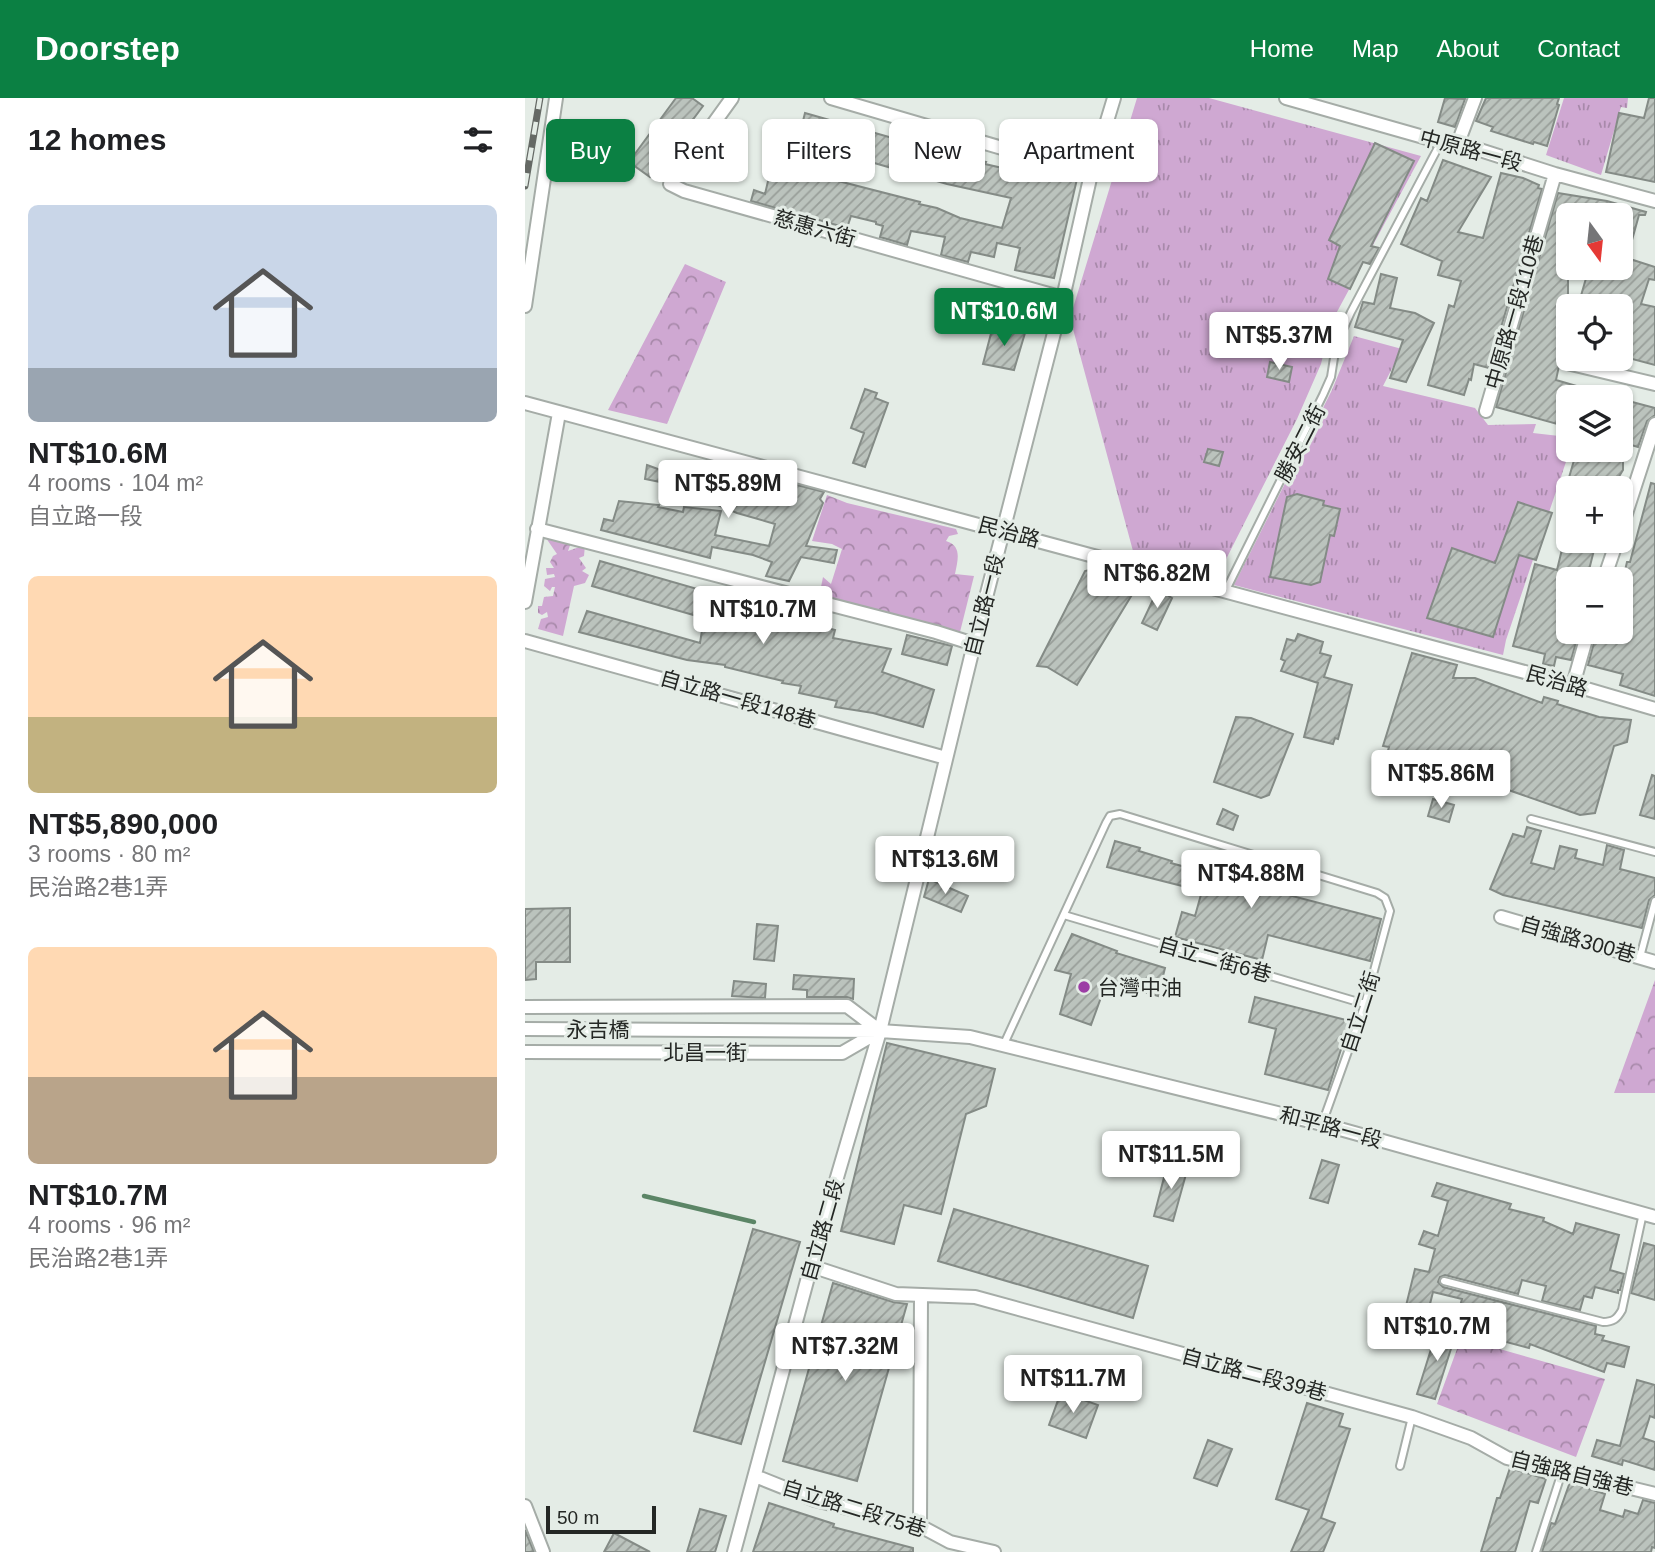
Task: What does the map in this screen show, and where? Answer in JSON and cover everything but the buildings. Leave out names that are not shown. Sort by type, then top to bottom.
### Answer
[{"type":"street","points":[[525,306],[556,98]]},
{"type":"street","name":"慈惠六街","points":[[731,98],[670,184],[684,191],[1063,298]]},
{"type":"street","points":[[831,98],[999,147]]},
{"type":"street","name":"自立路一段","points":[[1108,119],[1114,98]]},
{"type":"street","name":"中原路一段","points":[[1286,98],[1441,142],[1458,143],[1555,174],[1655,201]]},
{"type":"street","points":[[1458,143],[1475,98]]},
{"type":"street","name":"中原路一段110巷","points":[[1486,411],[1555,174]]},
{"type":"street","name":"自立路一段","points":[[880,1031],[974,644],[1063,298],[1089,182]]},
{"type":"street","points":[[1600,371],[1655,384]]},
{"type":"street","name":"民治路","points":[[525,403],[1003,530],[1655,709]]},
{"type":"street","points":[[525,602],[559,413]]},
{"type":"street","points":[[1633,492],[1655,424]]},
{"type":"street","points":[[537,529],[974,644]]},
{"type":"street","name":"自立路一段148巷","points":[[527,638],[946,758]]},
{"type":"street","points":[[1573,685],[1585,644]]},
{"type":"street","name":"自強路300巷","points":[[1501,917],[1655,962]]},
{"type":"street","points":[[525,1007],[847,1006],[880,1031]]},
{"type":"street","name":"永吉橋","points":[[525,1028],[880,1031]]},
{"type":"street","name":"和平路一段","points":[[880,1031],[958,1036],[1004,1044],[1322,1124],[1649,1215]]},
{"type":"street","name":"北昌一街","points":[[525,1052],[842,1053],[880,1031]]},
{"type":"street","name":"自立路二段","points":[[734,1552],[811,1266],[880,1031]]},
{"type":"street","name":"自立路二段39巷","points":[[811,1266],[896,1294],[975,1297],[1412,1417]]},
{"type":"street","points":[[920,1526],[921,1294]]},
{"type":"street","name":"自強路自強巷","points":[[1412,1417],[1471,1438],[1507,1458],[1655,1494]]},
{"type":"street","name":"自立路二段75巷","points":[[755,1476],[815,1500],[920,1526],[949,1547],[994,1552]]},
{"type":"street","points":[[525,1506],[543,1552]]},
{"type":"lane","name":"勝安二街","points":[[1225,591],[1323,396],[1331,377],[1336,345],[1351,312],[1441,142]]},
{"type":"lane","name":"自立二街","points":[[1065,915],[1110,816],[1120,814],[1377,893],[1385,898],[1390,911],[1365,1004],[1322,1124]]},
{"type":"lane","points":[[1531,819],[1655,852]]},
{"type":"lane","points":[[1640,957],[1655,901]]},
{"type":"lane","name":"自立二街6巷","points":[[1065,915],[1365,1004]]},
{"type":"lane","points":[[1004,1044],[1065,915]]},
{"type":"lane","points":[[1444,1281],[1611,1322],[1618,1318],[1622,1310],[1649,1215]]},
{"type":"lane","points":[[1400,1466],[1412,1417]]},
{"type":"lane","points":[[1536,1552],[1562,1472]]},
{"type":"green space","points":[[1137,98],[1209,98],[1421,156],[1331,323],[1321,364],[1297,419],[1212,587],[1133,551],[1070,318],[1111,182],[1158,182],[1158,119],[1131,119]]},
{"type":"green space","points":[[1564,98],[1628,98],[1627,108],[1621,107],[1601,175],[1546,155]]},
{"type":"green space","points":[[685,264],[726,282],[667,424],[608,410]]},
{"type":"green space","points":[[1354,336],[1402,349],[1383,386],[1475,408],[1488,425],[1536,424],[1533,433],[1556,436],[1556,462],[1566,462],[1561,476],[1556,476],[1556,492],[1503,655],[1234,585],[1332,390]]},
{"type":"green space","points":[[827,495],[847,503],[956,529],[958,534],[949,536],[946,541],[957,550],[955,574],[974,576],[960,632],[819,597],[823,577],[831,584],[842,549],[832,544],[812,541]]},
{"type":"green space","points":[[546,538],[572,540],[568,551],[585,545],[584,556],[579,558],[586,568],[582,571],[589,575],[585,583],[574,586],[563,636],[538,629],[541,619],[548,617],[547,612],[542,615],[538,613],[538,606],[542,606],[544,597],[553,596],[555,587],[550,591],[544,586],[545,579],[555,577],[554,574],[547,575],[546,568],[554,568],[550,562],[557,554]]},
{"type":"green space","points":[[1655,980],[1655,1093],[1614,1093]]},
{"type":"green space","points":[[1461,1338],[1605,1379],[1576,1457],[1437,1404]]},
{"type":"waterway","points":[[644,1196],[754,1222]]},
{"type":"railway","points":[[525,186],[540,98]]},
{"type":"place","name":"台灣中油","points":[[1084,987]]}]
